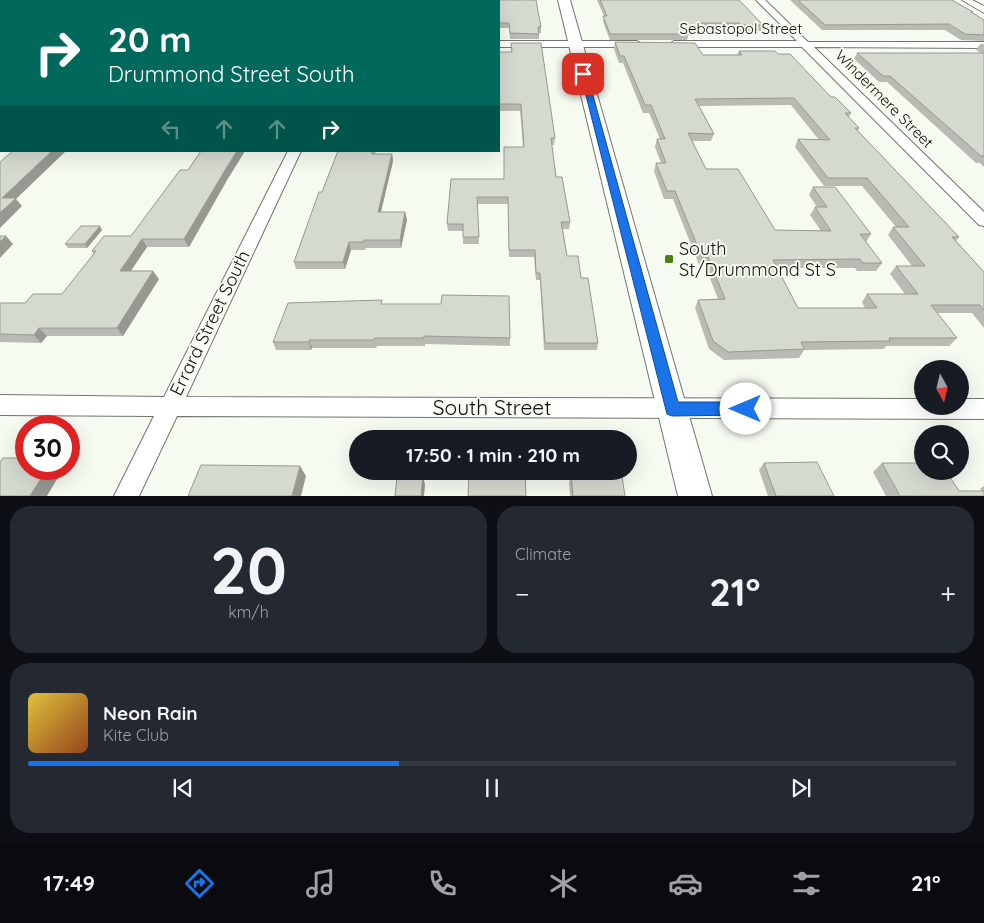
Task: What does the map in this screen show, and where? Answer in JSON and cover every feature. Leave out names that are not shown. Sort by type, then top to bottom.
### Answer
[{"type":"main road","points":[[564,0],[695,496]]},
{"type":"street","name":"Windermere Street","points":[[760,0],[984,220]]},
{"type":"street","points":[[966,0],[984,10]]},
{"type":"street","points":[[500,44],[648,44]]},
{"type":"street","name":"Sebastopol Street","points":[[667,44],[984,44]]},
{"type":"street","name":"Errard Street South","points":[[126,496],[295,152]]},
{"type":"street","name":"South Street","points":[[0,405],[984,409]]},
{"type":"building","points":[[500,0],[536,0],[541,27],[538,27],[539,34],[510,33],[509,23],[500,23]]},
{"type":"building","points":[[600,0],[739,0],[763,25],[697,23],[700,26],[684,26],[689,34],[610,34],[603,16],[607,16]]},
{"type":"building","points":[[798,0],[952,0],[984,20],[984,35],[965,34],[949,24],[825,25]]},
{"type":"building","points":[[615,42],[695,43],[703,55],[742,55],[739,51],[775,51],[778,54],[790,54],[831,97],[835,97],[851,113],[845,113],[859,128],[855,128],[959,237],[952,237],[984,272],[984,310],[980,305],[931,305],[957,338],[889,338],[890,341],[801,342],[804,349],[728,352],[713,341],[698,300],[725,299],[708,257],[702,257],[675,191],[667,191],[656,163],[666,163],[657,139],[665,139],[651,105],[645,105],[624,56],[620,56]],"holes":[[[794,98],[830,140],[798,139],[828,178],[867,178],[909,227],[893,227],[925,266],[896,266],[918,294],[867,294],[877,308],[798,308],[773,260],[860,259],[863,263],[882,263],[860,234],[871,234],[835,187],[813,187],[827,207],[815,207],[831,231],[775,230],[738,169],[706,169],[688,133],[714,134],[695,99]]]},
{"type":"building","points":[[511,43],[541,43],[555,138],[551,138],[556,177],[562,177],[570,222],[561,222],[567,256],[578,256],[581,278],[588,278],[598,343],[545,343],[540,273],[536,273],[535,250],[509,250],[508,197],[477,197],[479,237],[463,237],[463,224],[447,224],[451,179],[504,179],[504,147],[524,147],[521,104],[500,104],[500,52],[512,52]]},
{"type":"building","points":[[857,53],[984,53],[984,156],[981,156],[890,76],[883,76]]},
{"type":"building","points":[[12,152],[51,152],[2,198],[16,198],[0,213],[0,162]]},
{"type":"building","points":[[200,152],[236,152],[184,239],[142,239],[120,271],[153,271],[117,328],[39,328],[34,335],[0,334],[0,303],[25,303],[33,294],[62,294],[96,251],[92,251],[104,236],[131,236],[180,170],[188,170]]},
{"type":"building","points":[[338,152],[392,154],[378,212],[405,212],[400,240],[349,242],[343,262],[294,262],[319,192],[322,192]]},
{"type":"building","points":[[81,226],[100,226],[85,244],[65,244]]},
{"type":"building","points":[[0,236],[6,236],[0,242]]},
{"type":"building","points":[[442,295],[509,296],[510,338],[424,336],[424,338],[375,338],[374,340],[273,342],[288,303],[382,300],[381,304],[441,304]]},
{"type":"building","points":[[3,458],[15,458],[15,480],[40,480],[30,496],[0,496],[0,462]]},
{"type":"building","points":[[817,462],[834,496],[776,496],[764,463]]},
{"type":"building","points":[[882,463],[914,463],[914,480],[952,480],[959,491],[984,491],[984,496],[900,496]]},
{"type":"building","points":[[201,465],[300,466],[292,496],[188,496]]},
{"type":"building","points":[[397,480],[423,480],[421,496],[395,496]]},
{"type":"building","points":[[469,480],[525,480],[526,496],[468,496]]},
{"type":"building","points":[[571,480],[623,480],[625,496],[573,496]]},
{"type":"place","name":"South St/Drummond St S","points":[[669,259]]},
{"type":"route","points":[[583,74],[672,409],[746,409]]}]
